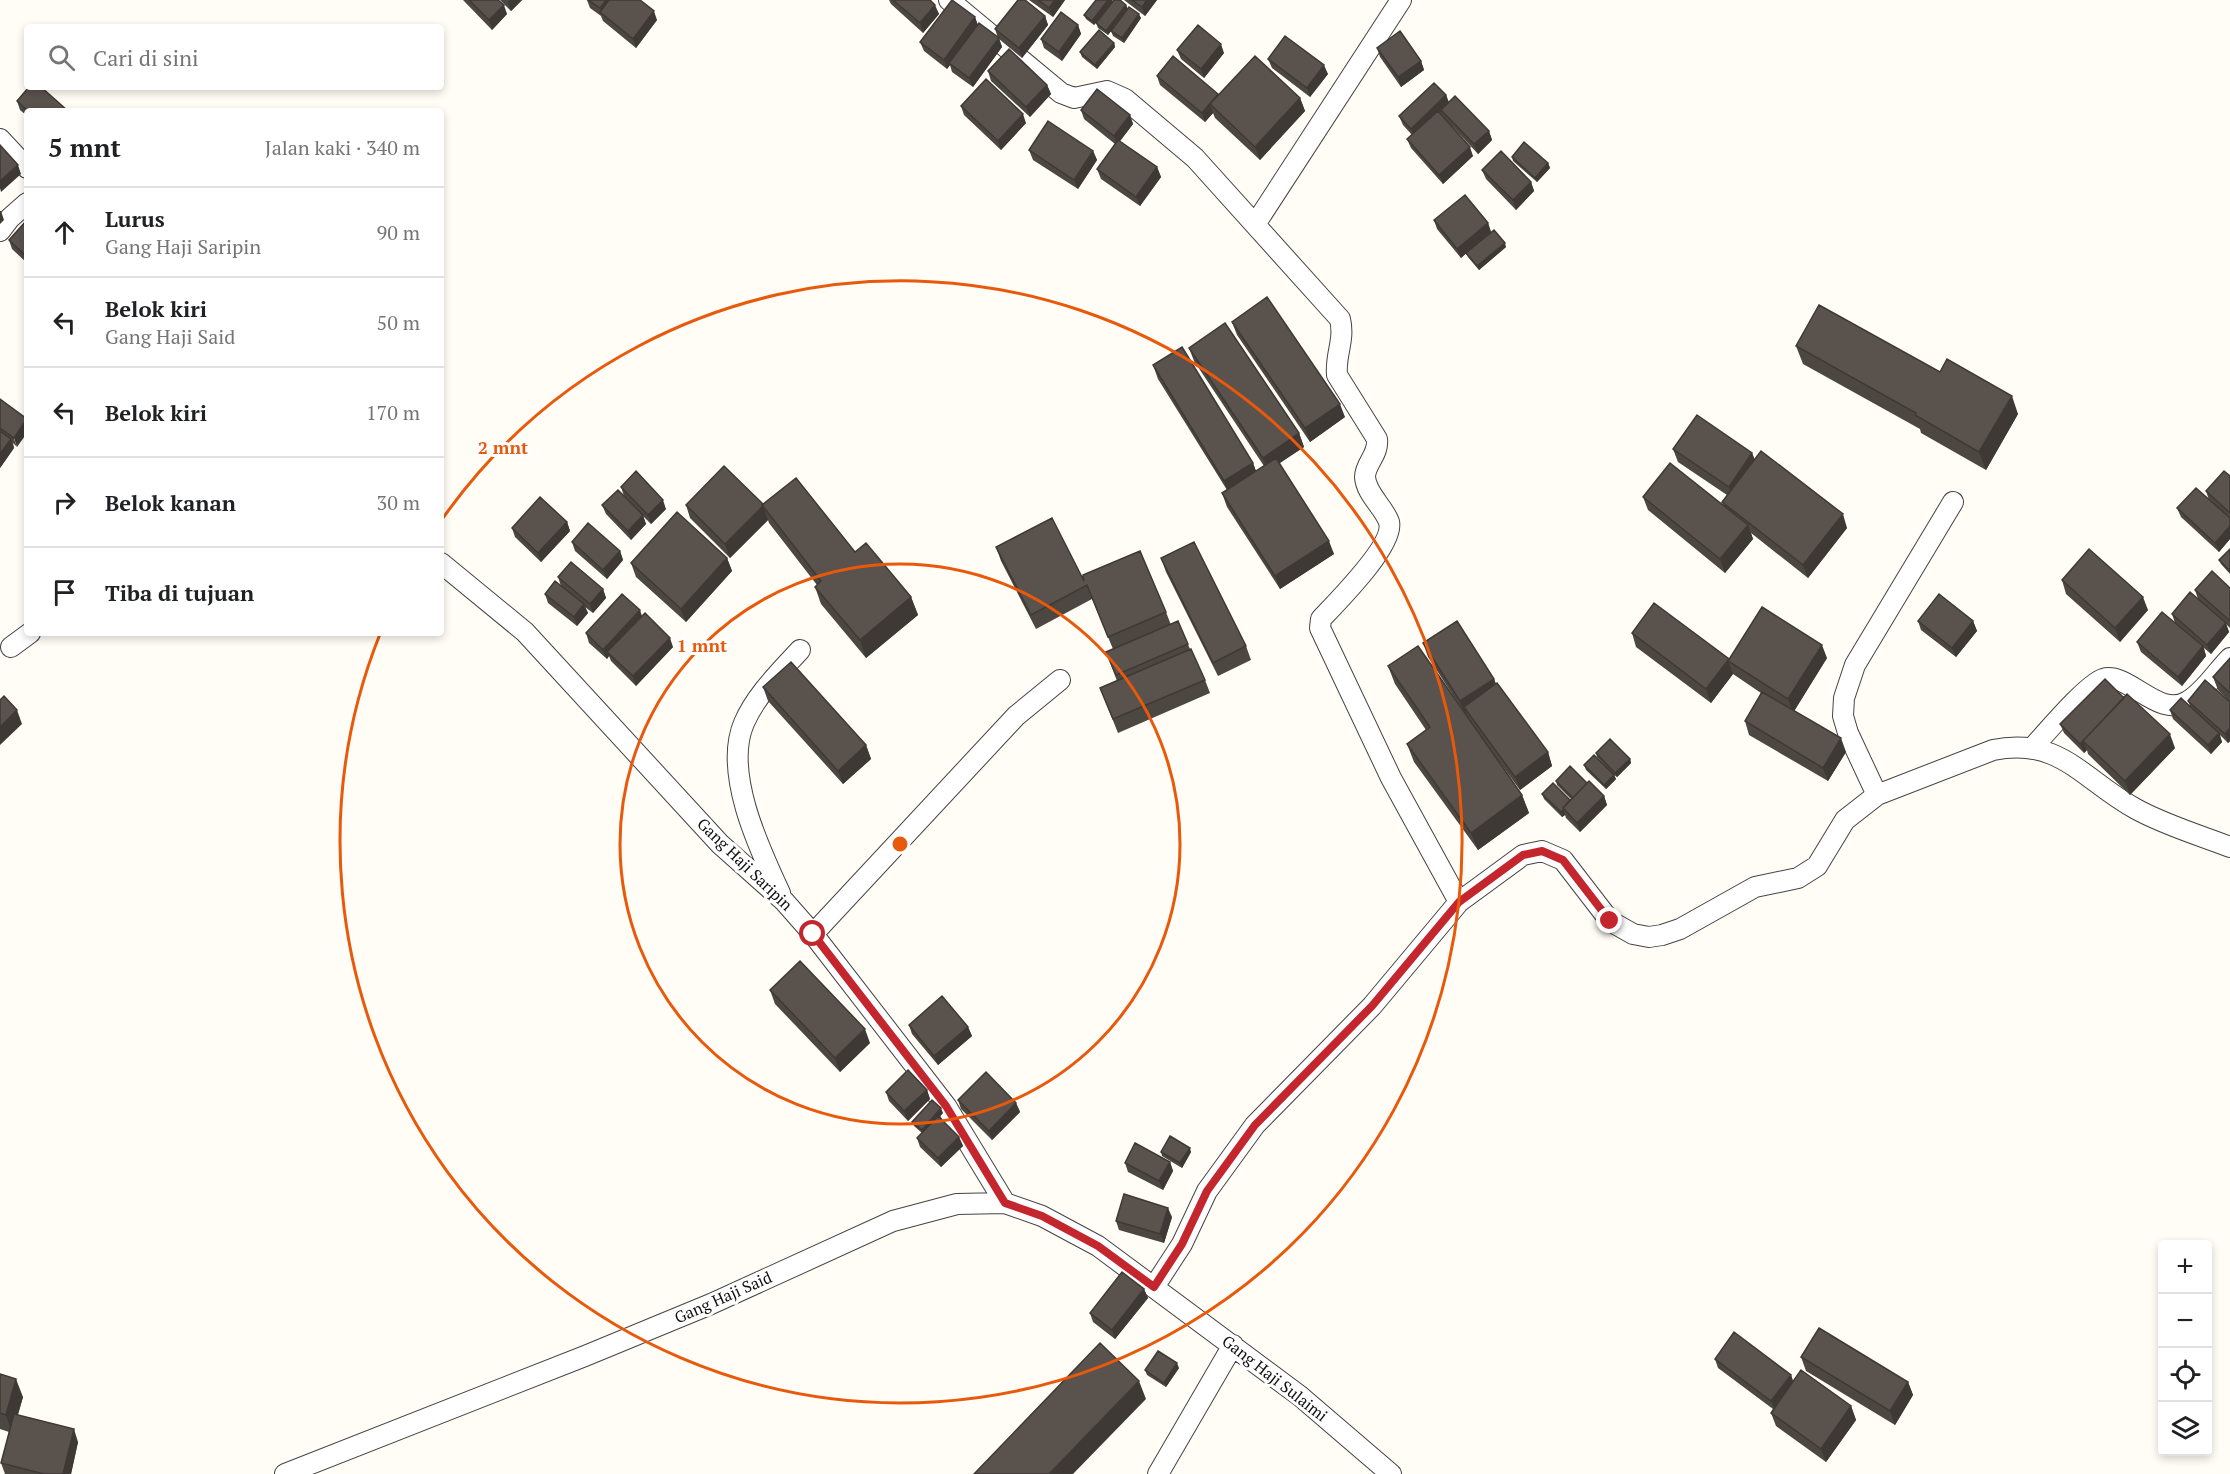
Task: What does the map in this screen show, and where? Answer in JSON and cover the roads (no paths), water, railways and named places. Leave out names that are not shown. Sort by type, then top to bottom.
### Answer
[{"type":"street","points":[[949,0],[1067,96],[1074,98],[1107,91],[1125,99],[1195,158],[1256,223],[1340,319],[1343,337],[1336,366],[1337,375],[1377,439],[1378,448],[1365,476],[1366,485],[1389,523],[1389,535],[1362,573],[1321,619],[1322,636],[1391,778],[1459,902]]},
{"type":"street","points":[[1256,223],[1401,0]]},
{"type":"street","points":[[993,35],[1006,18]]},
{"type":"street","points":[[0,139],[24,165]]},
{"type":"street","points":[[0,231],[24,206]]},
{"type":"street","points":[[1877,795],[1848,733],[1843,716],[1846,690],[1855,665],[1953,502]]},
{"type":"street","name":"Gang Haji Saripin","points":[[444,566],[525,633],[720,844],[784,901],[813,934],[946,1106],[1005,1203]]},
{"type":"street","points":[[11,647],[26,636]]},
{"type":"street","points":[[784,901],[763,856],[737,770],[744,723],[760,696],[800,650]]},
{"type":"street","points":[[2033,747],[2090,687],[2103,679],[2115,680],[2156,701],[2180,705],[2190,701],[2230,658]]},
{"type":"street","points":[[813,934],[1016,716],[1060,680]]},
{"type":"street","points":[[1154,1287],[1182,1244],[1207,1191],[1255,1125],[1372,1006],[1459,902],[1523,855],[1542,851],[1563,860],[1610,921],[1620,928],[1649,937],[1662,935],[1680,929],[1755,887],[1798,878],[1810,873],[1824,856],[1845,820],[1877,795],[1993,750],[2012,746],[2033,747],[2073,764],[2138,810],[2230,847]]},
{"type":"street","name":"Gang Haji Said","points":[[285,1474],[648,1330],[893,1221],[957,1204],[1005,1203],[1042,1216],[1098,1246],[1154,1287]]},
{"type":"street","name":"Gang Haji Sulaimi","points":[[1154,1287],[1300,1396],[1391,1474]]},
{"type":"street","points":[[1158,1474],[1233,1345]]}]
